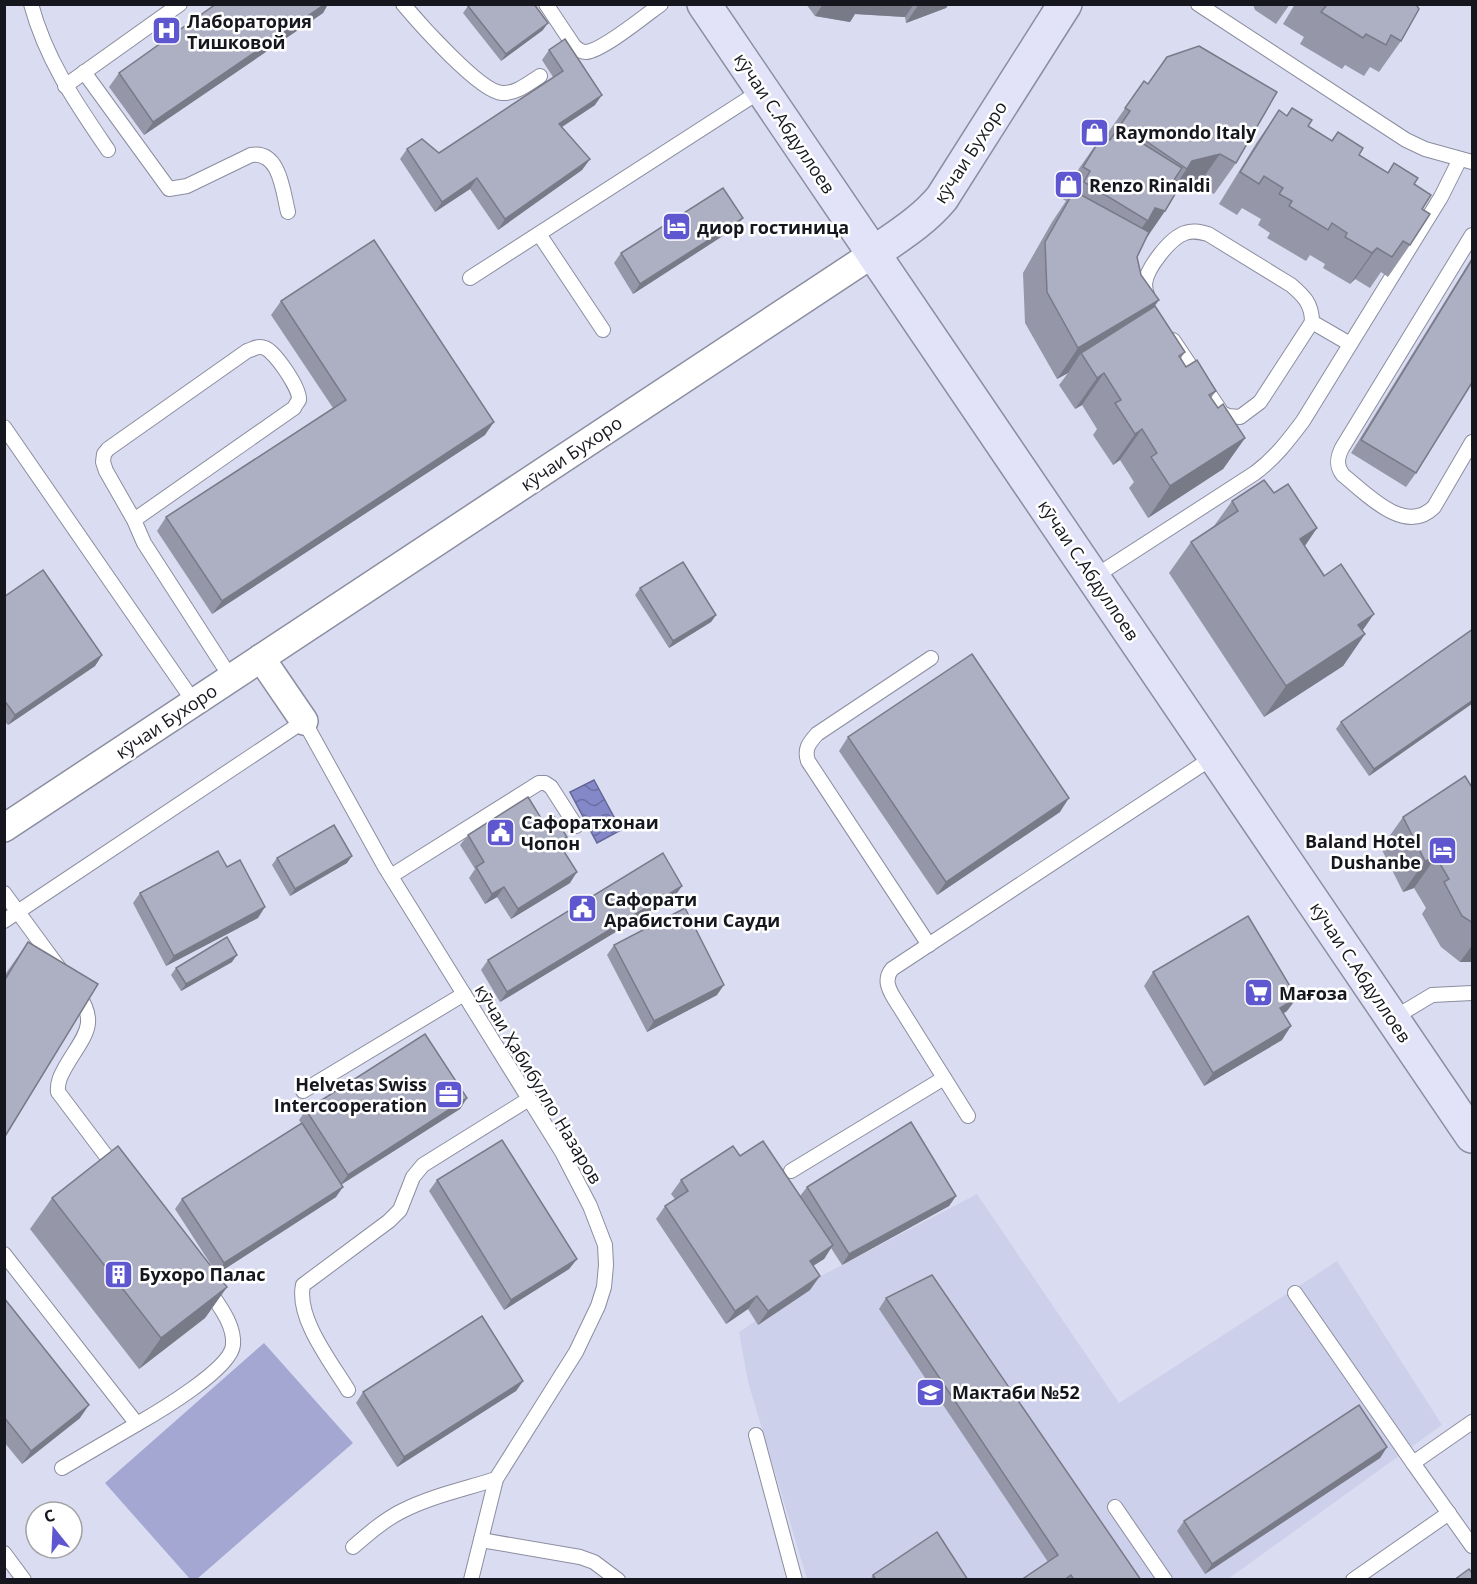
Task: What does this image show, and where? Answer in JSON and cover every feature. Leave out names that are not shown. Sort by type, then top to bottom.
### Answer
[{"type":"street","name":"кӯчаи С.Абдуллоев","points":[[704,4],[1392,1019],[1471,1130]]},
{"type":"street","name":"кӯчаи Бухоро","points":[[4,828],[915,224],[942,198],[1065,4]]},
{"type":"street","points":[[261,658],[304,721]]},
{"type":"lane","points":[[32,4],[45,46],[65,86],[108,150]]},
{"type":"lane","points":[[403,4],[451,55],[490,90],[506,93],[540,76]]},
{"type":"lane","points":[[546,4],[573,46],[586,52],[605,44],[661,4]]},
{"type":"lane","points":[[1094,577],[1271,461],[1303,421],[1466,161],[1425,149],[1406,140],[1197,4]]},
{"type":"lane","points":[[65,86],[173,6]]},
{"type":"lane","points":[[84,72],[169,189],[186,186],[251,155],[258,154],[267,158],[274,165],[288,212]]},
{"type":"lane","points":[[470,278],[762,90]]},
{"type":"lane","points":[[1152,308],[1145,281],[1162,251],[1172,240],[1195,231],[1209,234],[1291,285],[1309,303],[1312,322],[1260,402],[1240,417],[1228,417],[1221,412],[1162,324]]},
{"type":"lane","points":[[539,234],[603,330]]},
{"type":"lane","points":[[1473,235],[1342,448],[1338,457],[1338,468],[1343,475],[1391,512],[1416,519],[1426,516],[1434,507],[1473,442]]},
{"type":"lane","points":[[1312,322],[1350,344]]},
{"type":"lane","points":[[134,520],[294,408],[299,400],[297,391],[275,355],[268,348],[259,346],[247,351],[108,449],[104,454],[103,462],[151,556],[231,678]]},
{"type":"lane","points":[[4,427],[194,702]]},
{"type":"lane","points":[[929,945],[808,761],[806,753],[809,743],[817,734],[930,658]]},
{"type":"lane","points":[[4,921],[304,721]]},
{"type":"lane","name":"кӯчаи Ҳабибулло Назаров","points":[[304,721],[392,876],[562,1152],[590,1206],[605,1245],[604,1287],[598,1306],[576,1352],[496,1479],[471,1580]]},
{"type":"lane","points":[[968,1116],[894,998],[887,980],[892,969],[1215,756]]},
{"type":"lane","points":[[392,876],[539,783],[545,783],[551,787],[576,826]]},
{"type":"lane","points":[[4,893],[82,1000],[88,1012],[89,1022],[86,1032],[61,1075],[57,1084],[58,1092],[126,1182]]},
{"type":"lane","points":[[1392,1019],[1432,995],[1473,993]]},
{"type":"lane","points":[[303,1091],[464,994]]},
{"type":"lane","points":[[791,1171],[944,1078]]},
{"type":"lane","points":[[348,1390],[308,1320],[303,1303],[303,1285],[389,1221],[400,1210],[413,1177],[423,1165],[529,1099]]},
{"type":"lane","points":[[4,1254],[137,1424]]},
{"type":"lane","points":[[62,1468],[190,1391],[232,1352],[234,1343],[228,1323],[197,1273]]},
{"type":"lane","points":[[1295,1293],[1473,1546]]},
{"type":"lane","points":[[1413,1463],[1473,1422]]},
{"type":"lane","points":[[756,1435],[795,1580]]},
{"type":"lane","points":[[352,1547],[402,1511],[434,1498],[496,1479]]},
{"type":"lane","points":[[1115,1507],[1165,1580]]},
{"type":"lane","points":[[1353,1580],[1449,1512]]},
{"type":"lane","points":[[481,1540],[580,1557],[594,1562],[618,1580]]},
{"type":"lane","points":[[4,1553],[24,1580]]},
{"type":"shaded area","name":"Мактаби №52","points":[[977,1194],[1119,1403],[1337,1261],[1442,1425],[1228,1579],[807,1579],[748,1382],[739,1332],[823,1275]]},
{"type":"shaded area","points":[[264,1343],[353,1443],[197,1579],[190,1579],[105,1483]]},
{"type":"water","points":[[594,780],[621,830],[597,843],[570,792]]},
{"type":"building","points":[[216,4],[325,4],[153,122],[119,73]]},
{"type":"building","points":[[470,4],[534,4],[548,23],[506,54],[468,6]]},
{"type":"building","points":[[1324,4],[1416,4],[1419,9],[1401,41],[1391,35],[1386,45],[1366,34],[1363,38],[1321,12],[1326,6]]},
{"type":"building","points":[[565,39],[602,95],[559,124],[590,159],[505,219],[477,178],[442,202],[407,149],[422,139],[439,153],[563,71],[549,50]]},
{"type":"building","points":[[1199,46],[1277,92],[1236,163],[1220,154],[1192,161],[1187,169],[1121,124],[1130,111],[1125,108],[1144,81],[1148,84],[1167,57]]},
{"type":"building","points":[[1292,108],[1312,120],[1308,126],[1332,141],[1338,132],[1363,148],[1359,155],[1388,173],[1394,163],[1418,178],[1414,184],[1431,195],[1422,209],[1430,214],[1410,245],[1403,241],[1392,257],[1377,248],[1372,253],[1345,237],[1347,233],[1332,223],[1328,230],[1289,206],[1292,201],[1279,194],[1283,188],[1264,176],[1259,184],[1240,172],[1279,110],[1287,116]]},
{"type":"building","points":[[1118,128],[1182,168],[1174,180],[1181,184],[1165,211],[1155,208],[1148,221],[1084,182],[1090,171],[1083,167],[1102,136],[1110,140]]},
{"type":"building","points":[[723,188],[743,218],[640,284],[621,253]]},
{"type":"building","points":[[1074,191],[1149,232],[1137,257],[1141,275],[1159,300],[1078,348],[1047,292],[1045,242]]},
{"type":"building","points":[[374,240],[494,422],[222,601],[166,517],[346,400],[281,301]]},
{"type":"building","points":[[1473,258],[1473,381],[1416,473],[1361,440]]},
{"type":"building","points":[[1155,306],[1185,352],[1179,356],[1186,367],[1197,360],[1216,391],[1209,395],[1218,408],[1223,404],[1245,438],[1170,486],[1151,457],[1157,453],[1142,429],[1135,434],[1115,403],[1121,400],[1104,373],[1097,378],[1081,353]]},
{"type":"building","points":[[1264,480],[1274,493],[1288,484],[1317,528],[1300,539],[1324,576],[1341,564],[1374,614],[1358,625],[1365,634],[1286,686],[1191,542],[1238,511],[1232,501]]},
{"type":"building","points":[[683,562],[716,615],[673,641],[640,588]]},
{"type":"building","points":[[43,570],[102,655],[15,715],[4,700],[4,597]]},
{"type":"building","points":[[1473,629],[1473,700],[1374,769],[1341,722]]},
{"type":"building","points":[[972,654],[1069,798],[946,882],[848,737]]},
{"type":"building","points":[[1465,776],[1473,789],[1473,923],[1462,916],[1444,882],[1449,879],[1436,857],[1425,861],[1403,817]]},
{"type":"building","points":[[528,797],[544,823],[554,816],[567,837],[558,842],[577,872],[518,909],[504,887],[492,894],[476,867],[484,862],[468,835]]},
{"type":"building","points":[[334,825],[352,856],[295,889],[277,858]]},
{"type":"building","points":[[218,851],[227,867],[240,860],[265,907],[174,956],[140,893]]},
{"type":"building","points":[[663,853],[682,886],[507,992],[488,960]]},
{"type":"building","points":[[685,908],[724,985],[654,1021],[614,945]]},
{"type":"building","points":[[1248,916],[1297,998],[1280,1008],[1291,1026],[1213,1073],[1153,972]]},
{"type":"building","points":[[227,937],[237,955],[186,984],[176,968]]},
{"type":"building","points":[[28,942],[98,984],[4,1138],[4,981]]},
{"type":"building","points":[[425,1034],[467,1098],[348,1175],[306,1110]]},
{"type":"building","points":[[911,1122],[956,1196],[849,1254],[807,1187]]},
{"type":"building","points":[[302,1123],[343,1187],[224,1263],[182,1199]]},
{"type":"building","points":[[502,1140],[577,1259],[511,1300],[437,1180]]},
{"type":"building","points":[[763,1141],[833,1245],[810,1261],[820,1276],[768,1311],[757,1296],[735,1311],[665,1206],[688,1191],[681,1180],[733,1146],[740,1156]]},
{"type":"building","points":[[118,1146],[227,1287],[161,1338],[52,1198]]},
{"type":"building","points":[[932,1275],[1141,1580],[1074,1580],[1071,1575],[1064,1580],[1021,1580],[1058,1555],[886,1298]]},
{"type":"building","points":[[4,1298],[89,1405],[31,1451],[4,1417]]},
{"type":"building","points":[[482,1316],[523,1381],[404,1457],[363,1392]]},
{"type":"building","points":[[1359,1405],[1387,1447],[1212,1564],[1184,1521]]},
{"type":"building","points":[[937,1532],[968,1580],[876,1580],[873,1575]]},
{"type":"building","points":[[1469,1569],[1473,1574],[1473,1580],[1454,1580]]},
{"type":"place","name":"Лаборатория Тишковой","points":[[166,31]]},
{"type":"place","name":"Raymondo Italy","points":[[1094,132]]},
{"type":"place","name":"Renzo Rinaldi","points":[[1068,185]]},
{"type":"place","name":"диор гостиница","points":[[676,227]]},
{"type":"place","name":"Сафоратхонаи Чопон","points":[[500,832]]},
{"type":"place","name":"Baland Hotel Dushanbe","points":[[1442,851]]},
{"type":"place","name":"Сафорати Арабистони Сауди","points":[[583,909]]},
{"type":"place","name":"Мағоза","points":[[1258,993]]},
{"type":"place","name":"Helvetas Swiss Intercooperation","points":[[448,1094]]},
{"type":"place","name":"Бухоро Палас","points":[[118,1274]]},
{"type":"place","name":"Мактаби №52","points":[[931,1392]]}]
